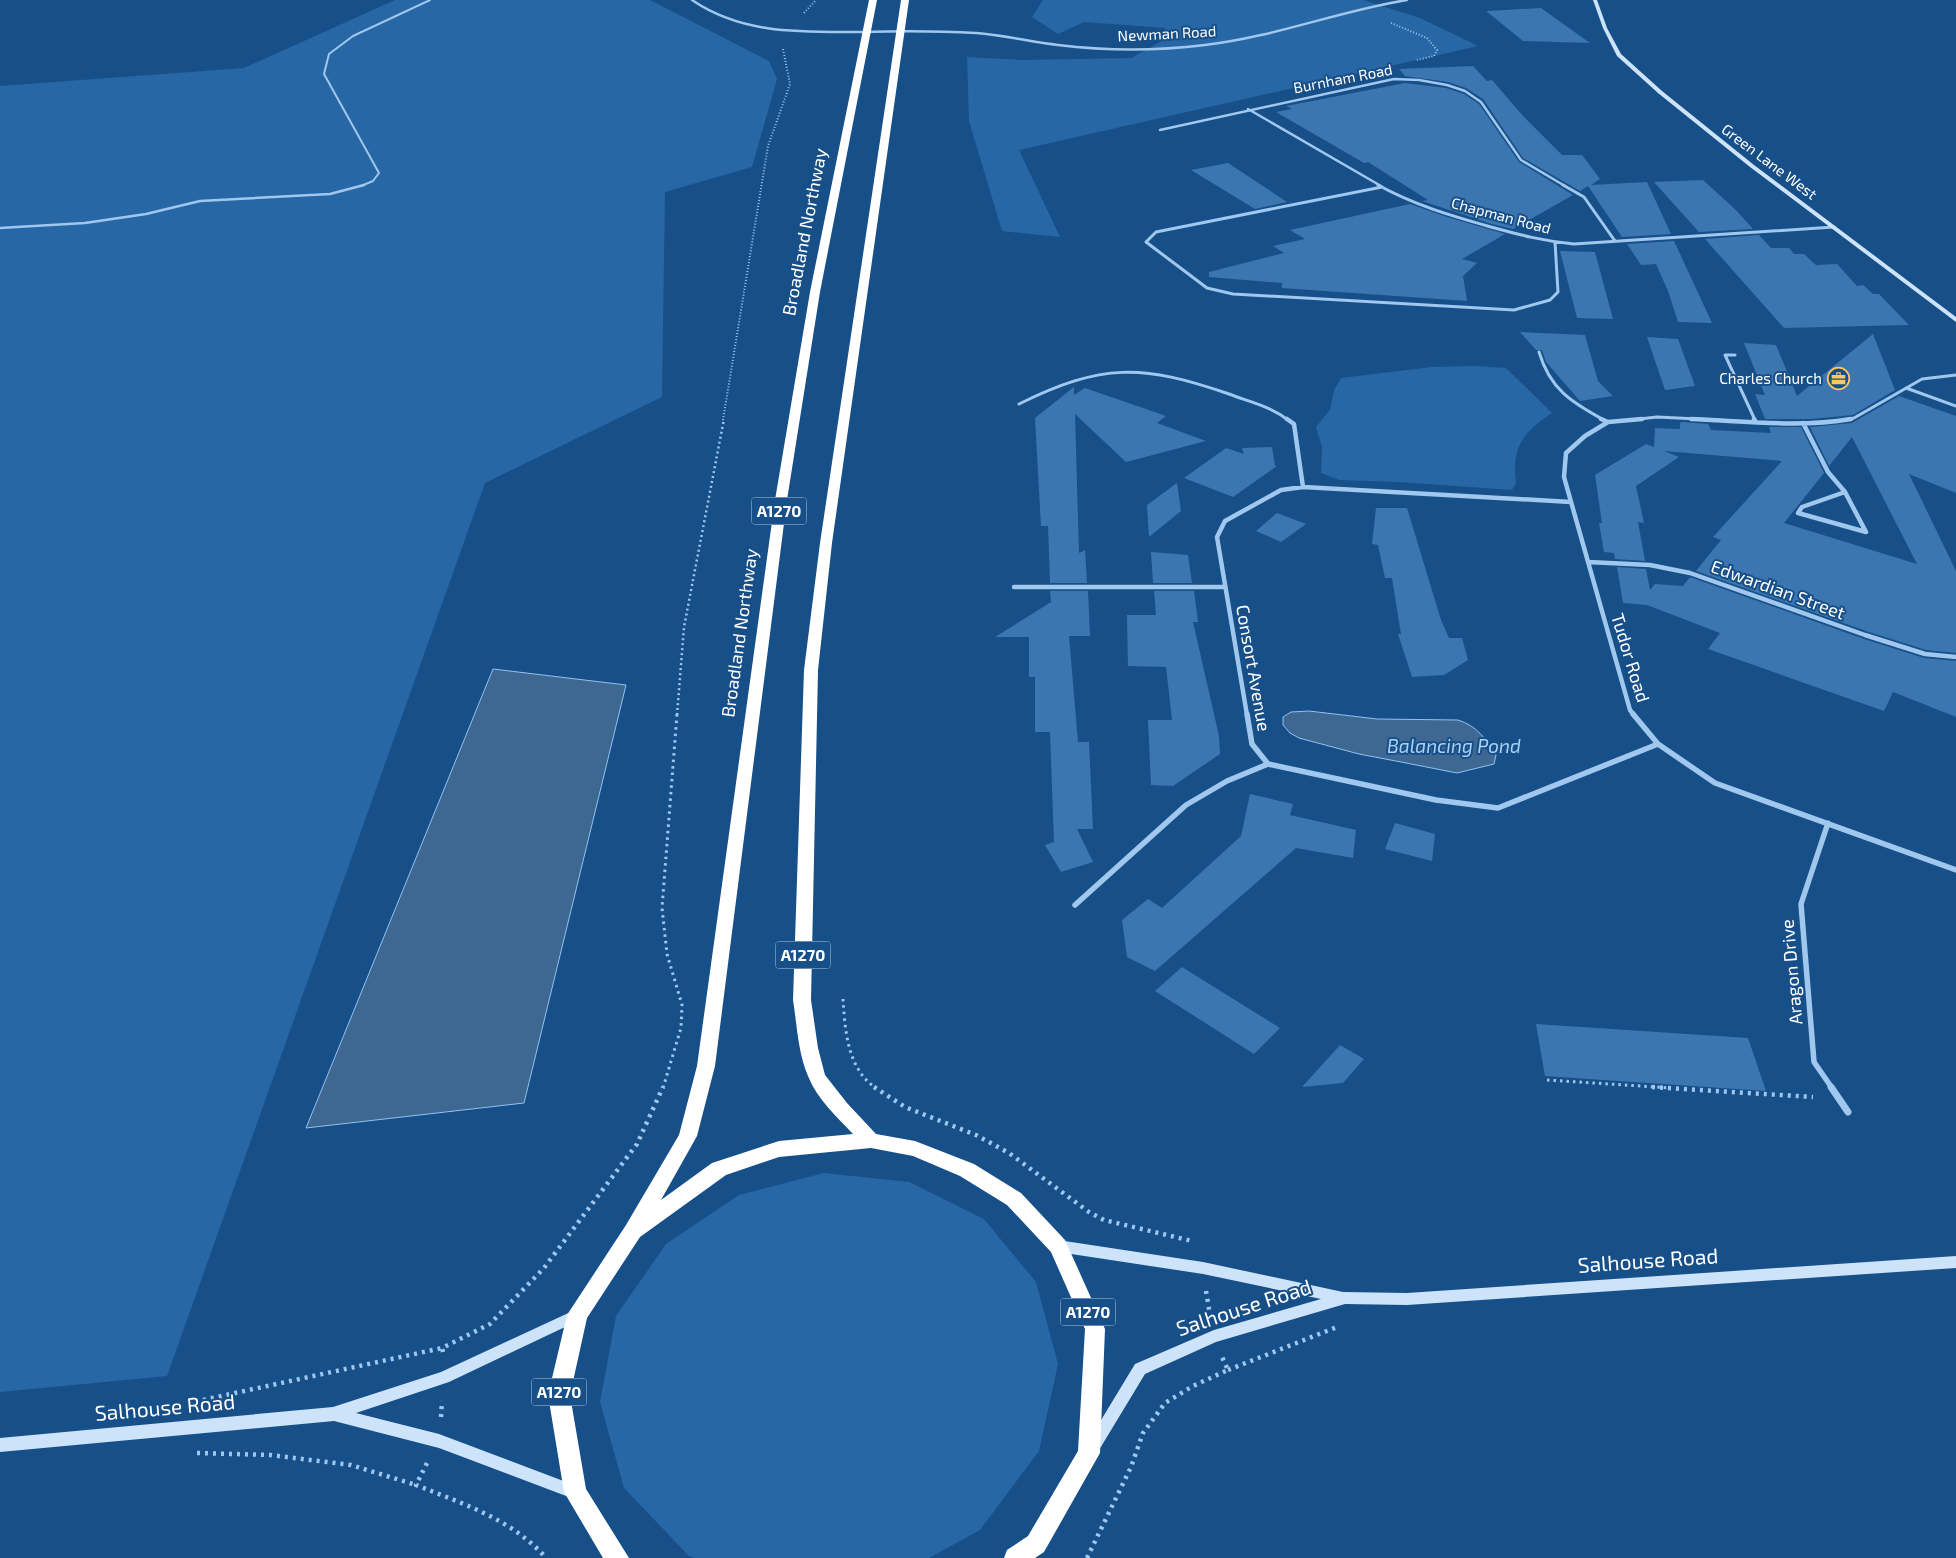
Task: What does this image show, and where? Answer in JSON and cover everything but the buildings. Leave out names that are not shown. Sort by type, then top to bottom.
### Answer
[{"type":"highway","name":"Broadland Northway","points":[[633,1230],[688,1136],[706,1066],[781,500],[815,292],[873,0]]},
{"type":"highway","name":"A1270","points":[[871,1140],[846,1114],[817,1077],[802,1000],[811,670],[826,543],[905,0]]},
{"type":"highway","name":"A1270","points":[[618,1558],[575,1492],[559,1394],[576,1315],[633,1230],[719,1169],[778,1149],[871,1140],[915,1149],[967,1170],[1014,1199],[1058,1246],[1095,1329],[1089,1453],[1034,1551],[1015,1558]]},
{"type":"street","name":"Newman Road","points":[[692,0],[704,10],[730,20],[764,29],[787,32],[977,33],[1061,45],[1100,48],[1207,45],[1267,35],[1352,11],[1407,0]]},
{"type":"street","points":[[1385,0],[1391,2]]},
{"type":"street","name":"Green Lane West","points":[[1595,0],[1605,28],[1619,56],[1660,92],[1956,320]]},
{"type":"street","name":"Burnham Road","points":[[1160,130],[1394,79],[1419,80],[1447,85],[1465,92],[1480,102],[1520,160],[1584,197],[1615,241]]},
{"type":"street","name":"Chapman Road","points":[[1248,110],[1398,196],[1448,215],[1542,241],[1574,244],[1834,227]]},
{"type":"street","points":[[1382,187],[1156,232],[1146,242],[1207,288],[1233,294],[1514,310],[1550,300],[1558,292],[1555,242]]},
{"type":"street","points":[[1539,352],[1542,365],[1550,381],[1561,394],[1608,422]]},
{"type":"street","points":[[1735,355],[1725,355],[1756,422]]},
{"type":"street","points":[[1019,404],[1056,386],[1083,377],[1108,372],[1141,371],[1166,375],[1273,410],[1294,424],[1303,487]]},
{"type":"street","name":"Tudor Road","points":[[1956,376],[1922,379],[1854,418],[1832,422],[1756,422],[1657,417],[1608,422],[1585,436],[1566,453],[1564,477],[1630,710],[1658,744],[1715,783],[1956,870]]},
{"type":"street","points":[[1906,388],[1956,406]]},
{"type":"street","points":[[1803,423],[1828,472],[1845,492],[1866,532],[1798,512],[1802,507],[1845,492]]},
{"type":"street","name":"Consort Avenue","points":[[1268,764],[1252,744],[1217,537],[1225,521],[1281,490],[1303,487],[1571,502]]},
{"type":"street","name":"Edwardian Street","points":[[1588,562],[1650,565],[1690,573],[1865,635],[1925,654],[1956,657]]},
{"type":"street","points":[[1014,587],[1225,587]]},
{"type":"street","points":[[1075,905],[1186,805],[1227,781],[1268,764],[1436,800],[1498,808],[1658,744]]},
{"type":"street","name":"Aragon Drive","points":[[1828,823],[1801,904],[1814,1062],[1848,1112]]},
{"type":"street","name":"Salhouse Road","points":[[1058,1246],[1202,1268],[1343,1298],[1407,1299],[1956,1262]]},
{"type":"street","name":"Salhouse Road","points":[[1089,1453],[1140,1369],[1214,1336],[1343,1298]]},
{"type":"street","name":"Salhouse Road","points":[[0,1445],[333,1414],[444,1377],[576,1315]]},
{"type":"street","name":"Salhouse Road","points":[[333,1414],[439,1440],[575,1492]]},
{"type":"lane","points":[[0,228],[85,223],[146,214],[200,201],[330,194],[356,188],[373,181],[378,173],[324,74],[329,54],[353,36],[430,0]]},
{"type":"path","points":[[1352,11],[1394,24],[1427,38],[1437,50],[1434,56],[1392,67],[1389,70],[1394,79]]},
{"type":"path","points":[[681,1028],[682,1005],[667,954],[662,908],[684,627],[722,428],[768,146],[790,84],[783,44],[783,38],[787,32]]},
{"type":"path","points":[[1547,1080],[1839,1098]]},
{"type":"path","points":[[1228,1370],[1344,1324]]},
{"type":"path","points":[[194,1402],[442,1348]]},
{"type":"path","points":[[195,1453],[270,1455],[351,1465],[416,1485]]},
{"type":"shaded area","points":[[395,0],[650,0],[769,61],[777,79],[752,167],[665,192],[662,397],[485,483],[167,1376],[0,1392],[0,86],[244,68]]},
{"type":"shaded area","points":[[1043,0],[1363,0],[1420,18],[1478,46],[1019,150],[1060,237],[1002,231],[969,121],[967,57],[1023,60],[1131,58],[1162,41],[1165,28],[1084,22],[1058,34],[1032,17]]},
{"type":"shaded area","points":[[1475,366],[1506,368],[1552,413],[1533,427],[1521,442],[1515,460],[1516,483],[1512,490],[1339,480],[1321,473],[1322,447],[1316,427],[1330,410],[1334,390],[1341,378],[1432,367]]},
{"type":"shaded area","points":[[824,1173],[909,1182],[984,1219],[1036,1282],[1058,1364],[1039,1451],[980,1530],[929,1558],[695,1558],[689,1556],[624,1488],[600,1402],[616,1316],[666,1244],[739,1195]]},
{"type":"water","points":[[493,669],[626,685],[524,1103],[306,1128]]},
{"type":"water","name":"Balancing Pond","points":[[1309,711],[1377,719],[1458,720],[1476,729],[1485,738],[1496,755],[1494,764],[1457,773],[1359,754],[1299,738],[1290,733],[1283,725],[1283,717],[1291,712]]},
{"type":"place","name":"Charles Church","points":[[1838,379]]}]
